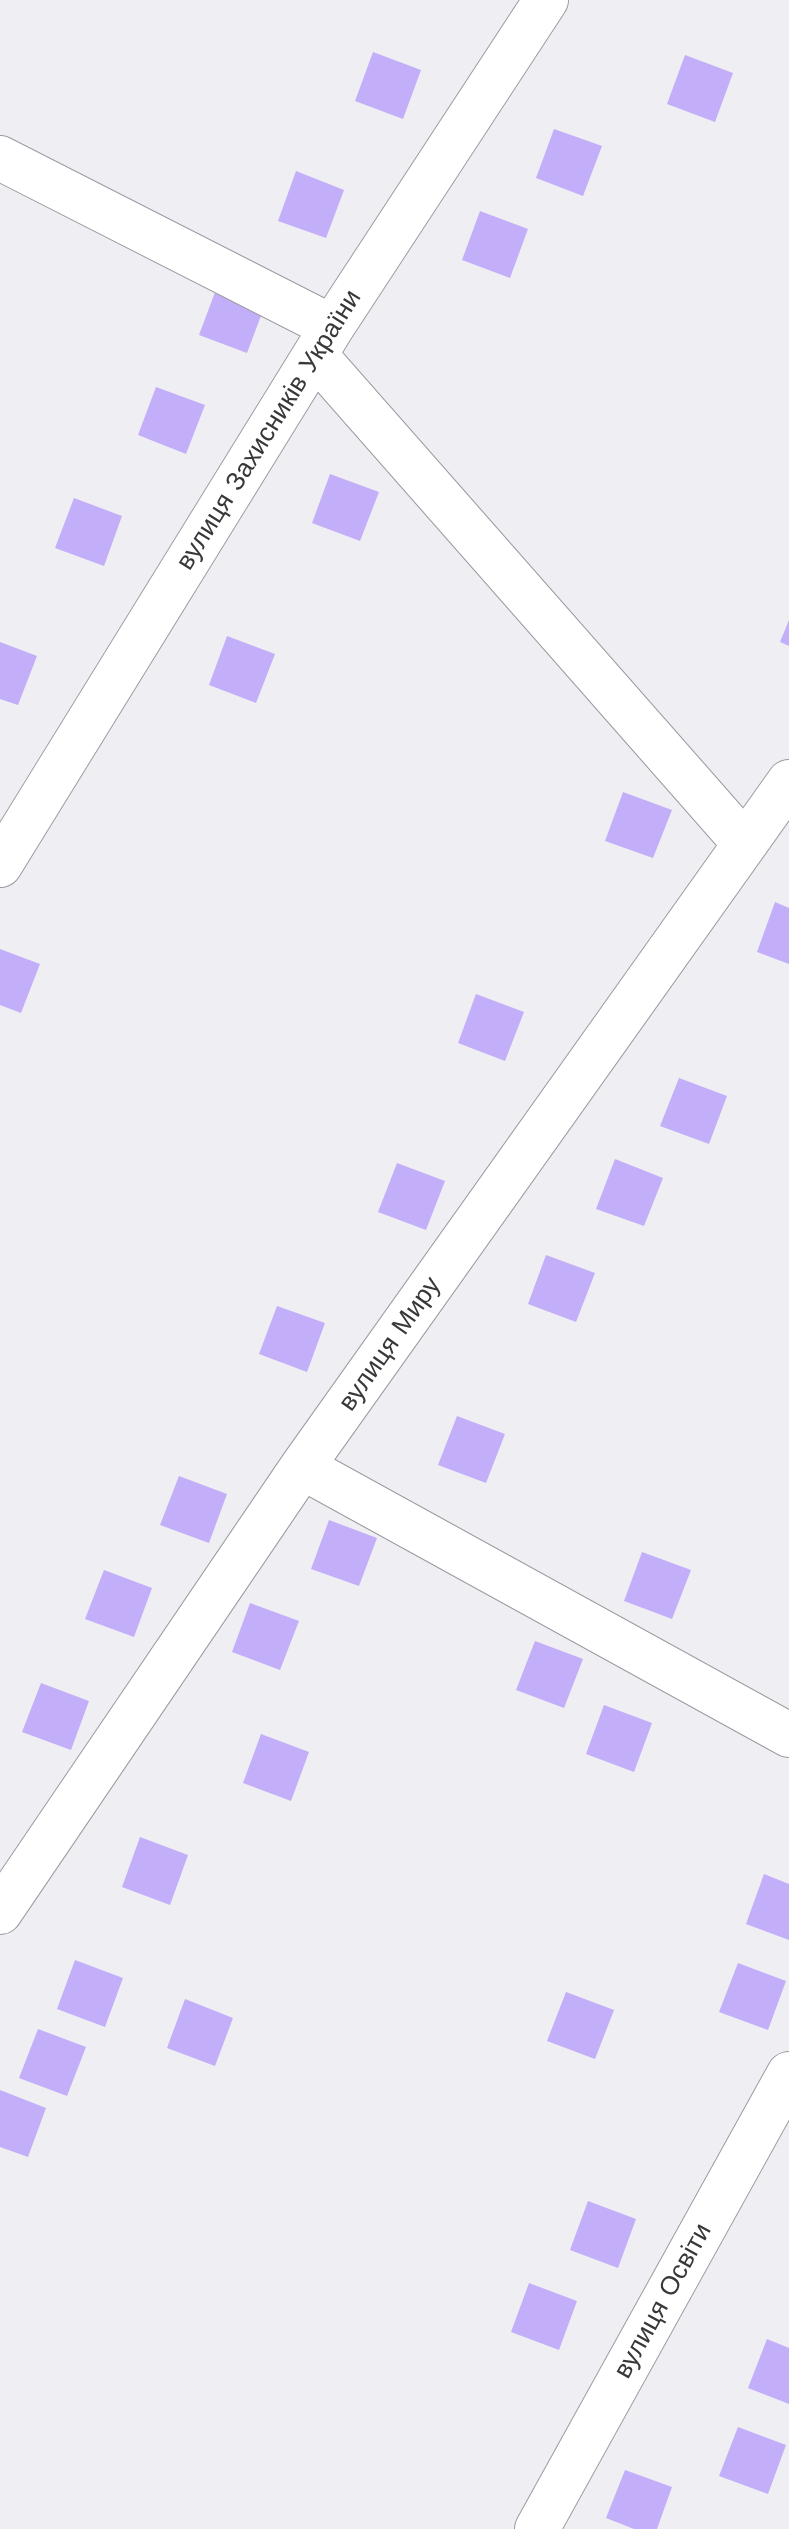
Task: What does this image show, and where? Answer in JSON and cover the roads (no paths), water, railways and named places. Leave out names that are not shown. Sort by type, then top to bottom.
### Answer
[{"type":"street","name":"вулиця Захисників України","points":[[0,865],[324,341],[546,0]]},
{"type":"street","points":[[0,158],[324,341],[745,844]]},
{"type":"street","name":"вулиця Миру","points":[[0,1912],[302,1467],[789,782]]},
{"type":"street","points":[[302,1467],[789,1735]]},
{"type":"street","name":"вулиця Освіти","points":[[537,2529],[789,2074]]}]
